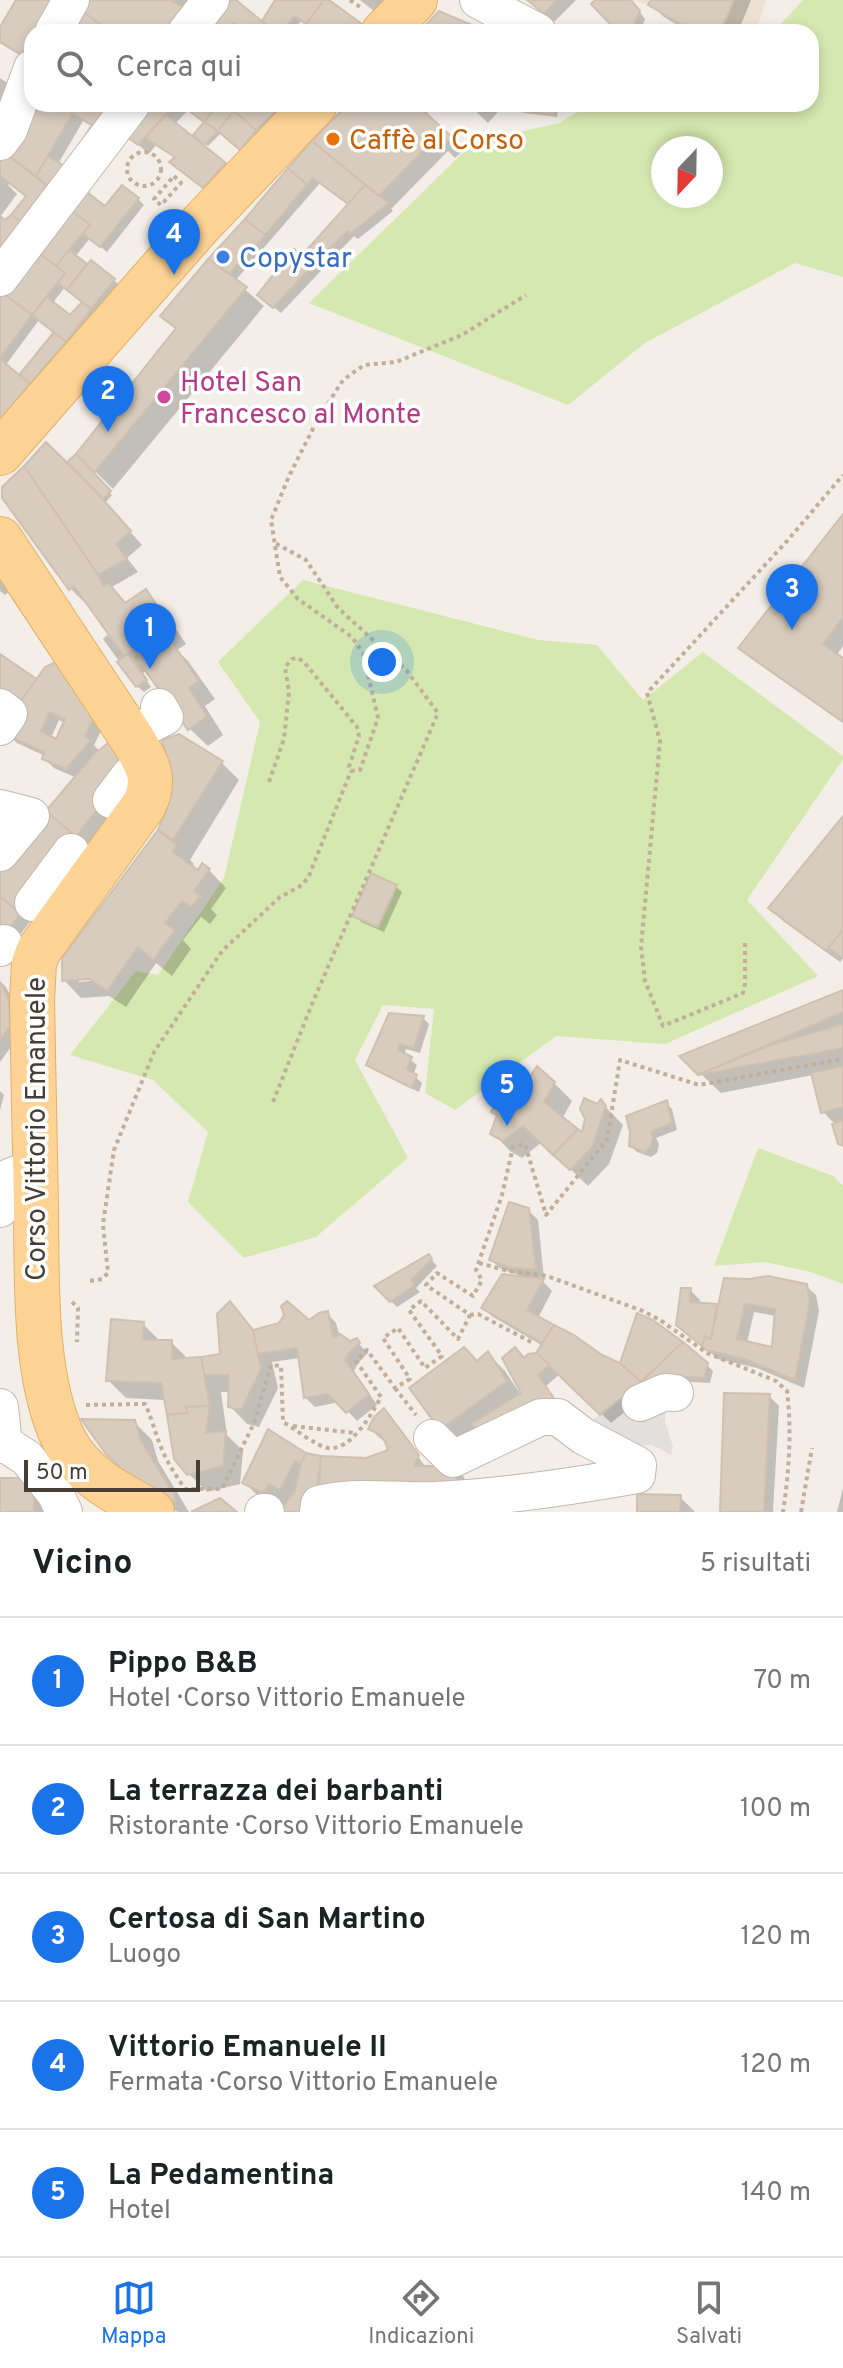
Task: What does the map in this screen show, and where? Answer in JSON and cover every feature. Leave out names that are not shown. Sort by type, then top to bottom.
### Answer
[{"type":"main road","points":[[372,20],[415,0]]},
{"type":"main road","points":[[0,453],[198,227],[307,112]]},
{"type":"main road","name":"Corso Vittorio Emanuele","points":[[0,539],[133,754],[143,757],[151,783],[144,805],[39,950],[34,963],[32,1000],[36,1295],[46,1379],[54,1416],[65,1442],[93,1477],[152,1512]]},
{"type":"street","points":[[58,24],[71,0]]},
{"type":"street","points":[[192,24],[211,0]]},
{"type":"street","points":[[478,0],[523,24]]},
{"type":"street","points":[[0,142],[9,130],[24,90]]},
{"type":"street","points":[[0,278],[126,112]]},
{"type":"street","points":[[0,853],[16,812]]},
{"type":"street","points":[[33,903],[71,852]]},
{"type":"street","points":[[0,1209],[1,1188],[6,1179],[15,1173],[34,1172]]},
{"type":"street","points":[[640,1403],[665,1392],[675,1393]]},
{"type":"street","points":[[318,1512],[319,1504],[335,1500],[431,1501],[492,1497],[637,1475],[638,1465],[583,1436],[558,1417],[541,1417],[453,1459],[426,1429]]},
{"type":"street","points":[[1,1431],[56,1495],[64,1512]]},
{"type":"path","points":[[350,0],[372,20]]},
{"type":"path","points":[[141,152],[155,155],[161,168],[157,181],[145,186],[135,183],[127,169],[131,158],[141,152]]},
{"type":"path","points":[[174,176],[181,183],[161,205],[154,199],[164,187],[174,176]]},
{"type":"path","points":[[157,181],[164,187]]},
{"type":"path","points":[[351,771],[360,770],[378,718],[363,653],[352,637],[298,599],[280,577],[271,520],[318,419],[343,380],[364,365],[396,362],[462,335],[526,295]]},
{"type":"path","points":[[745,943],[743,993],[663,1026],[645,981],[641,947],[660,741],[647,693],[788,540],[843,475]]},
{"type":"path","points":[[273,1102],[438,713],[407,671],[338,608],[306,560],[274,543]]},
{"type":"path","points":[[135,658],[171,633]]},
{"type":"path","points":[[90,1281],[102,1279],[108,1273],[103,1224],[114,1150],[154,1052],[222,951],[280,897],[308,878],[351,771],[349,767],[359,736],[357,727],[304,662],[295,658],[285,667],[289,692],[284,739],[269,782]]},
{"type":"path","points":[[533,1343],[478,1314],[470,1315],[426,1285],[437,1273],[473,1296],[482,1280],[476,1270],[502,1195],[513,1147],[525,1144],[546,1215],[607,1140],[620,1060],[699,1085],[843,1059]]},
{"type":"path","points":[[479,1263],[508,1271],[547,1276],[643,1311],[707,1353],[776,1381],[787,1391],[790,1412],[788,1480],[783,1512]]},
{"type":"path","points":[[36,1295],[67,1296],[78,1308],[77,1350]]},
{"type":"path","points":[[395,1388],[410,1379],[383,1338],[398,1328],[425,1368],[442,1356],[409,1310],[421,1301],[458,1339],[470,1315]]},
{"type":"path","points":[[82,1396],[83,1405],[145,1404],[172,1470],[185,1489],[222,1489],[254,1423],[271,1365],[281,1366],[283,1422],[325,1448],[341,1447],[365,1425],[381,1397],[356,1361],[367,1350],[426,1429]]},
{"type":"path","points":[[290,1426],[355,1433]]},
{"type":"path","points":[[801,1512],[812,1448]]},
{"type":"shaded area","points":[[633,0],[766,0],[758,24],[681,24]]},
{"type":"shaded area","points":[[631,1391],[665,1397],[665,1421],[673,1447],[671,1455],[652,1445],[633,1446],[580,1430]]},
{"type":"green space","points":[[803,0],[843,0],[843,277],[795,263],[645,343],[568,405],[309,303],[474,142],[559,123],[578,112],[819,112],[819,24],[780,24]]},
{"type":"green space","points":[[303,580],[538,640],[597,645],[643,700],[703,652],[843,759],[747,900],[818,976],[665,1044],[556,1036],[455,1110],[425,1093],[434,1009],[383,1005],[355,1060],[408,1158],[316,1237],[244,1258],[188,1202],[208,1132],[153,1080],[70,1055],[136,971],[158,975],[224,878],[260,722],[218,662]]},
{"type":"green space","points":[[758,1148],[833,1176],[843,1186],[843,1284],[811,1272],[765,1262],[714,1266]]},
{"type":"building","points":[[16,0],[62,0],[48,24],[24,24],[24,56],[0,42],[0,27]]},
{"type":"building","points":[[83,0],[173,0],[191,12],[182,24],[100,24],[79,9]]},
{"type":"building","points":[[225,0],[236,0],[265,24],[233,23],[207,24]]},
{"type":"building","points":[[275,0],[324,0],[306,24],[294,16],[288,24],[266,24],[262,21]]},
{"type":"building","points":[[324,0],[329,0],[362,24],[306,24]]},
{"type":"building","points":[[527,0],[557,0],[544,14]]},
{"type":"building","points":[[595,0],[631,0],[640,11],[634,24],[610,24],[591,4]]},
{"type":"building","points":[[651,0],[734,0],[724,24],[681,24],[648,5]]},
{"type":"building","points":[[79,9],[100,24],[71,24]]},
{"type":"building","points":[[439,11],[469,24],[427,24]]},
{"type":"building","points":[[28,112],[73,112],[36,176],[5,153]]},
{"type":"building","points":[[108,112],[114,117],[78,147],[92,125],[72,113]]},
{"type":"building","points":[[140,112],[168,112],[138,145],[123,134]]},
{"type":"building","points":[[191,112],[212,112],[204,122]]},
{"type":"building","points":[[212,112],[233,112],[218,131],[204,122]]},
{"type":"building","points":[[233,112],[256,130],[240,150],[218,131]]},
{"type":"building","points":[[235,112],[274,112],[256,130]]},
{"type":"building","points":[[340,112],[425,112],[452,137],[441,147],[434,140],[379,196],[312,141]]},
{"type":"building","points":[[166,115],[226,163],[203,188],[169,162],[175,157],[145,138]]},
{"type":"building","points":[[204,122],[218,131],[204,145],[193,135]]},
{"type":"building","points":[[312,141],[365,185],[348,204],[313,178],[307,185],[288,168]]},
{"type":"building","points":[[5,153],[55,192],[28,227],[11,215],[26,196],[0,176],[0,159]]},
{"type":"building","points":[[48,156],[64,166],[55,192],[36,176]]},
{"type":"building","points":[[288,168],[307,185],[265,235],[245,219]]},
{"type":"building","points":[[122,185],[139,198],[100,247],[83,234],[90,225],[68,208],[83,189],[105,206]]},
{"type":"building","points":[[365,185],[389,203],[350,234],[347,231],[314,264],[302,255]]},
{"type":"building","points":[[68,208],[90,225],[56,266],[35,250]]},
{"type":"building","points":[[11,215],[28,227],[0,251],[0,216],[5,220]]},
{"type":"building","points":[[245,219],[265,235],[229,274],[208,259]]},
{"type":"building","points":[[294,249],[314,264],[273,308],[257,295]]},
{"type":"building","points":[[35,250],[65,273],[32,315],[1,292]]},
{"type":"building","points":[[69,250],[87,264],[67,290],[58,283],[65,273],[56,266]]},
{"type":"building","points":[[208,259],[247,287],[94,473],[76,454],[176,328],[160,316]]},
{"type":"building","points":[[91,260],[115,279],[91,309],[67,290]]},
{"type":"building","points":[[0,294],[32,315],[0,358]]},
{"type":"building","points":[[47,297],[70,315],[82,302],[91,309],[66,342],[32,315]]},
{"type":"building","points":[[54,332],[66,342],[30,384],[19,375]]},
{"type":"building","points":[[0,359],[30,384],[1,419],[0,418]]},
{"type":"building","points":[[46,442],[131,531],[116,544],[127,559],[98,575],[24,466]]},
{"type":"building","points":[[76,454],[111,491],[103,499],[67,462]]},
{"type":"building","points":[[24,466],[103,586],[109,584],[125,603],[146,589],[170,626],[124,656],[74,586],[69,590],[2,498],[2,487]]},
{"type":"building","points":[[843,514],[843,617],[823,644],[843,658],[843,722],[738,648]]},
{"type":"building","points":[[171,641],[199,681],[189,688],[207,716],[188,730],[139,662]]},
{"type":"building","points":[[0,654],[38,680],[14,712],[0,703]]},
{"type":"building","points":[[128,654],[147,680],[136,687],[117,662]]},
{"type":"building","points":[[58,661],[95,716],[85,736],[91,740],[66,769],[42,759],[44,752],[5,734],[18,705],[45,667]],"holes":[[[49,712],[65,719],[56,739],[41,731]]]},
{"type":"building","points":[[179,734],[223,761],[173,840],[158,830],[167,807],[169,766],[162,740]]},
{"type":"building","points":[[112,740],[124,769],[76,837],[46,811],[94,754]]},
{"type":"building","points":[[46,811],[76,837],[20,914],[0,896],[0,867]]},
{"type":"building","points":[[843,816],[843,930],[826,951],[768,908]]},
{"type":"building","points":[[158,830],[177,845],[173,852],[198,870],[202,863],[210,869],[194,891],[201,896],[191,907],[182,901],[165,923],[175,930],[153,960],[138,947],[107,991],[90,979],[62,981],[62,958]]},
{"type":"building","points":[[371,873],[397,885],[378,927],[352,916]]},
{"type":"building","points":[[0,896],[20,914],[0,941]]},
{"type":"building","points":[[843,930],[843,958],[828,948]]},
{"type":"building","points":[[0,982],[9,1000],[10,1026],[0,1040]]},
{"type":"building","points":[[843,990],[843,1012],[698,1075],[679,1056]]},
{"type":"building","points":[[389,1013],[424,1016],[414,1048],[400,1044],[398,1050],[412,1057],[407,1069],[417,1075],[412,1088],[366,1065]]},
{"type":"building","points":[[843,1024],[843,1048],[698,1075],[771,1045]]},
{"type":"building","points":[[537,1066],[555,1082],[544,1102],[578,1129],[553,1155],[523,1126],[503,1141],[490,1134],[497,1115],[491,1112],[507,1087],[518,1095]]},
{"type":"building","points":[[843,1066],[843,1107],[821,1113],[811,1073]]},
{"type":"building","points":[[584,1098],[597,1104],[601,1099],[606,1106],[592,1147],[570,1170],[553,1155],[578,1129],[582,1132],[585,1119],[580,1109]]},
{"type":"building","points":[[667,1100],[672,1123],[651,1132],[651,1146],[644,1152],[629,1146],[626,1116]]},
{"type":"building","points":[[843,1120],[843,1146],[838,1144],[832,1124]]},
{"type":"building","points":[[509,1202],[529,1208],[536,1269],[511,1268],[489,1260]]},
{"type":"building","points":[[429,1254],[432,1259],[411,1280],[415,1285],[390,1302],[374,1286]]},
{"type":"building","points":[[502,1274],[544,1279],[527,1310],[554,1325],[542,1343],[481,1308]]},
{"type":"building","points":[[768,1276],[807,1284],[810,1301],[795,1380],[745,1359],[706,1350],[702,1346],[705,1336],[711,1339],[724,1278]],"holes":[[[745,1304],[775,1309],[772,1347],[737,1339]]]},
{"type":"building","points":[[681,1288],[691,1288],[690,1302],[717,1304],[711,1339],[705,1336],[702,1346],[676,1325]]},
{"type":"building","points":[[230,1301],[253,1330],[261,1369],[241,1410],[228,1407],[229,1375],[204,1375],[201,1357],[220,1354],[217,1314]]},
{"type":"building","points":[[287,1301],[309,1320],[328,1311],[333,1337],[340,1334],[350,1341],[357,1338],[360,1343],[345,1360],[369,1394],[346,1413],[328,1394],[304,1398],[297,1348],[258,1354],[253,1330],[279,1323],[284,1315],[281,1306]]},
{"type":"building","points":[[637,1313],[653,1320],[683,1342],[641,1382],[620,1363]]},
{"type":"building","points":[[111,1319],[144,1322],[143,1340],[172,1340],[172,1359],[201,1357],[210,1406],[186,1407],[188,1413],[167,1415],[161,1383],[106,1381]]},
{"type":"building","points":[[554,1325],[620,1363],[641,1382],[600,1415],[536,1353]]},
{"type":"building","points":[[683,1342],[708,1363],[704,1378],[685,1377],[658,1390],[631,1391]]},
{"type":"building","points":[[464,1347],[477,1361],[488,1351],[507,1381],[440,1430],[409,1388]]},
{"type":"building","points":[[515,1347],[524,1358],[536,1353],[550,1365],[538,1375],[553,1397],[557,1411],[482,1437],[471,1424],[521,1393],[502,1358]]},
{"type":"building","points":[[724,1393],[770,1394],[764,1512],[720,1512]]},
{"type":"building","points":[[210,1406],[206,1433],[226,1431],[223,1466],[187,1475],[174,1459],[167,1415],[188,1413],[186,1407]]},
{"type":"building","points":[[384,1408],[419,1455],[414,1466],[455,1466],[458,1490],[319,1489],[321,1456],[366,1458],[388,1450],[379,1434],[368,1429],[374,1417]]},
{"type":"building","points":[[81,1419],[135,1420],[141,1441],[175,1496],[173,1504],[132,1479],[106,1454]]},
{"type":"building","points":[[268,1429],[306,1453],[301,1463],[295,1461],[280,1490],[269,1484],[263,1493],[242,1483]]},
{"type":"building","points":[[306,1453],[321,1456],[314,1512],[279,1512],[294,1492]]},
{"type":"building","points":[[0,1478],[34,1478],[34,1512],[0,1512]]},
{"type":"building","points":[[637,1494],[681,1495],[680,1512],[637,1512]]},
{"type":"building","points":[[220,1498],[237,1512],[191,1512]]},
{"type":"place","name":"Caffè al Corso","points":[[333,139]]},
{"type":"place","name":"Copystar","points":[[223,257]]},
{"type":"place","name":"Vittorio Emanuele II","points":[[174,275]]},
{"type":"place","name":"Hotel San Francesco al Monte","points":[[164,397]]},
{"type":"place","name":"La terrazza dei barbanti","points":[[108,432]]},
{"type":"place","name":"Certosa di San Martino","points":[[792,630]]},
{"type":"place","name":"Pippo B&B","points":[[150,669]]},
{"type":"place","name":"La Pedamentina","points":[[507,1126]]}]
